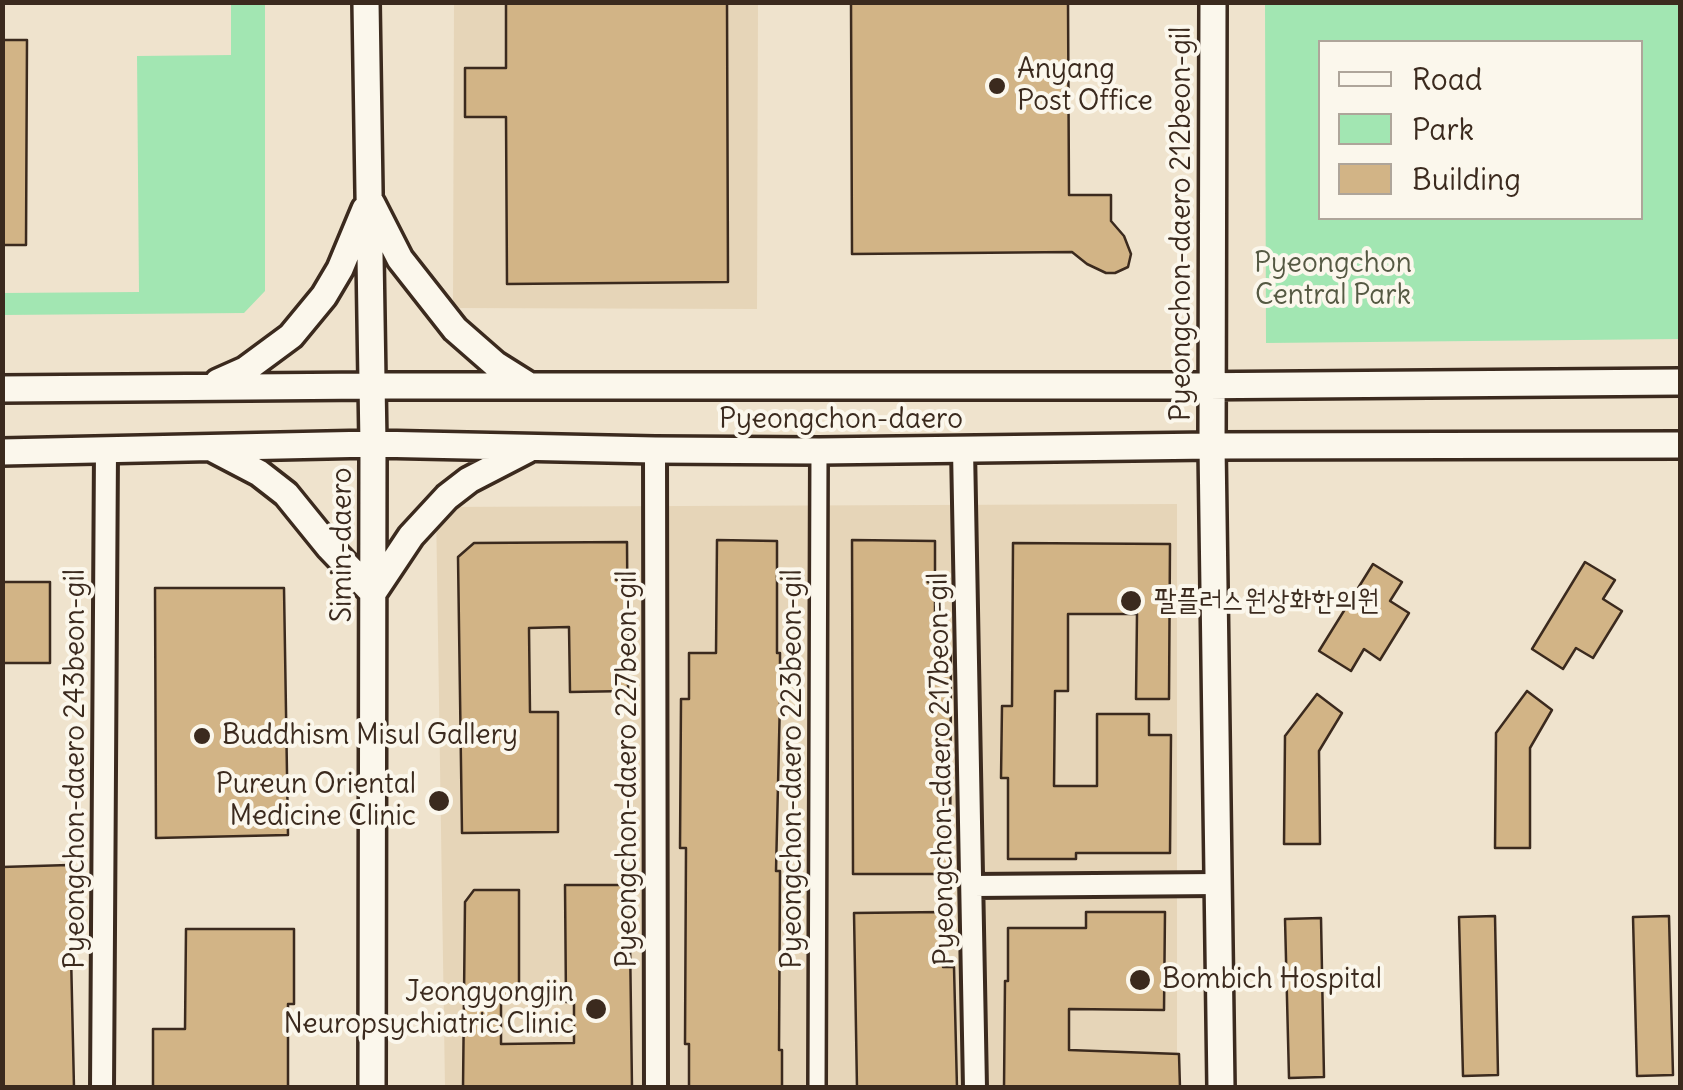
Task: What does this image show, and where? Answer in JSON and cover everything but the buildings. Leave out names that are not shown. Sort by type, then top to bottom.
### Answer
[{"type":"street","name":"Simin-daero","points":[[366,2],[373,444],[372,1088]]},
{"type":"street","name":"Pyeongchon-daero 212beon-gil","points":[[1213,2],[1212,446],[1221,1088]]},
{"type":"street","points":[[369,200],[400,259],[455,329],[495,364],[530,386]]},
{"type":"street","points":[[208,387],[246,370],[291,336],[324,296],[340,269],[369,200]]},
{"type":"street","name":"Pyeongchon-daero","points":[[2,388],[1680,382]]},
{"type":"street","name":"Pyeongchon-daero","points":[[2,452],[373,444],[819,451],[1680,445]]},
{"type":"street","points":[[211,448],[260,472],[286,494],[329,548],[373,593],[411,536],[447,497],[468,480],[531,448]]},
{"type":"street","name":"Pyeongchon-daero 243beon-gil","points":[[102,1088],[106,450]]},
{"type":"street","name":"Pyeongchon-daero 227beon-gil","points":[[655,450],[656,1088]]},
{"type":"street","name":"Pyeongchon-daero 217beon-gil","points":[[963,450],[975,1088]]},
{"type":"street","name":"Pyeongchon-daero 223beon-gil","points":[[817,1088],[819,451]]},
{"type":"street","points":[[973,886],[1217,884]]},
{"type":"shaded area","points":[[454,3],[758,3],[757,309],[453,308]]},
{"type":"shaded area","points":[[1177,504],[1177,1087],[445,1087],[436,507]]},
{"type":"green space","points":[[231,3],[265,3],[265,291],[244,313],[3,315],[3,293],[139,292],[137,56],[231,55]]},
{"type":"green space","name":"Pyeongchon Central Park","points":[[1265,3],[1680,3],[1680,339],[1266,343]]},
{"type":"place","name":"Anyang Post Office","points":[[997,86]]},
{"type":"place","name":"팔플러스원상화한의원","points":[[1131,601]]},
{"type":"place","name":"Buddhism Misul Gallery","points":[[202,736]]},
{"type":"place","name":"Pureun Oriental Medicine Clinic","points":[[439,801]]},
{"type":"place","name":"Bombich Hospital","points":[[1140,980]]},
{"type":"place","name":"Jeongyongjin Neuropsychiatric Clinic","points":[[596,1009]]}]
